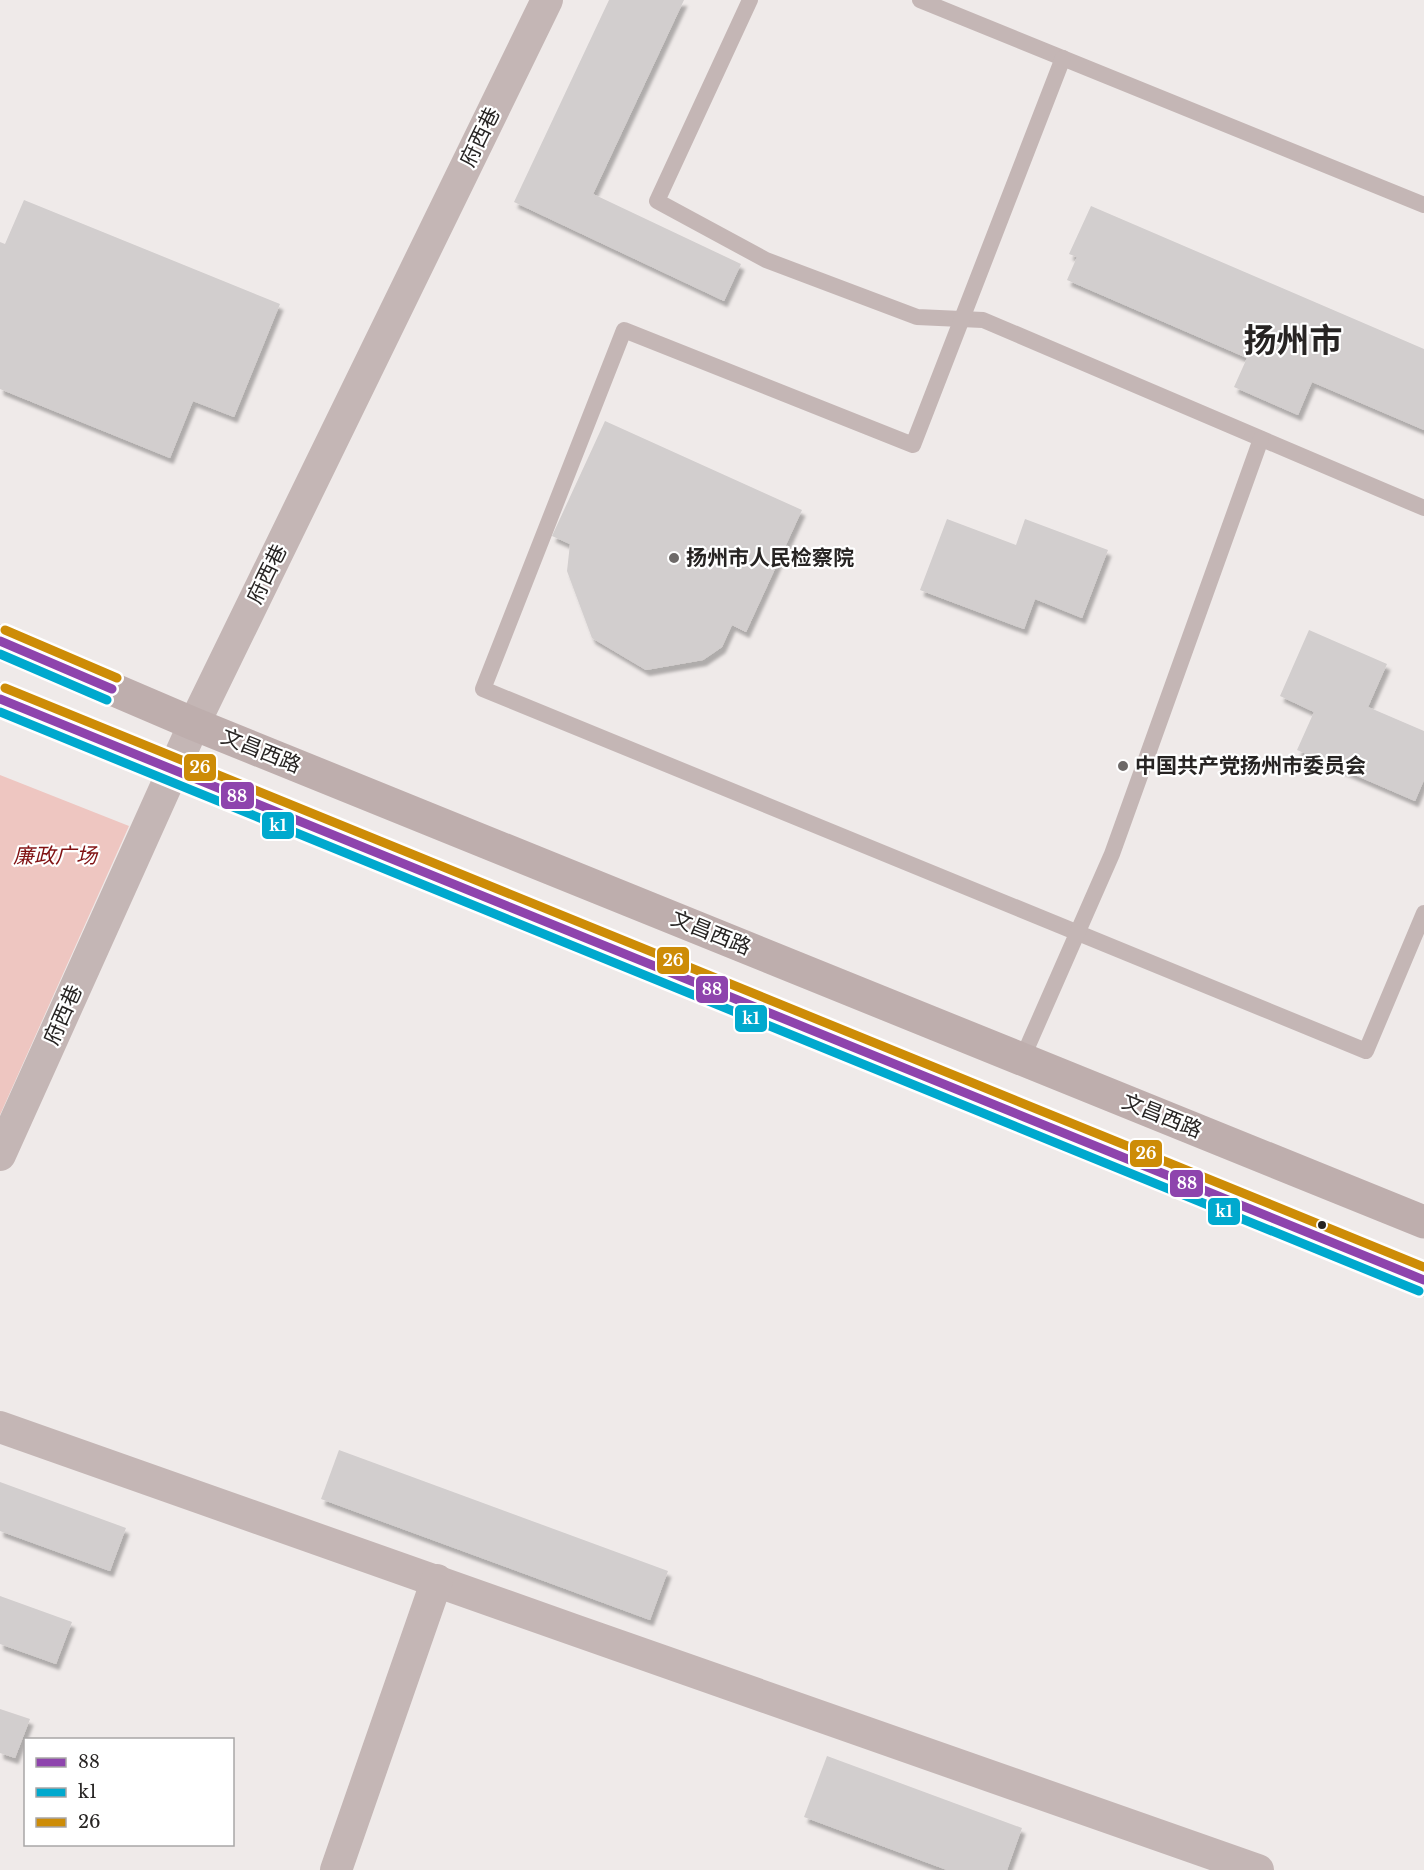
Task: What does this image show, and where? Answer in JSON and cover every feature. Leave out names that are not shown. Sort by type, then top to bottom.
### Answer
[{"type":"main road","name":"文昌西路","points":[[0,641],[194,724],[1424,1222]]},
{"type":"main road","points":[[0,699],[1424,1280]]},
{"type":"street","name":"府西巷","points":[[0,1155],[194,724],[547,0]]},
{"type":"street","points":[[0,1426],[1258,1870]]},
{"type":"street","points":[[336,1870],[437,1580]]},
{"type":"lane","points":[[750,0],[657,201],[766,260],[917,317],[983,320],[1424,508]]},
{"type":"lane","points":[[920,0],[1424,206]]},
{"type":"lane","points":[[1063,58],[913,445],[624,330],[483,689],[1366,1051],[1424,913]]},
{"type":"lane","points":[[1022,1059],[1112,854],[1261,439]]},
{"type":"green space","name":"廉政广场","points":[[0,775],[129,826],[0,1115]]},
{"type":"building","points":[[609,0],[684,0],[593,194],[741,264],[724,301],[514,202]]},
{"type":"building","points":[[24,200],[280,304],[234,417],[193,401],[170,458],[0,389],[0,242],[5,244]]},
{"type":"building","points":[[1091,206],[1424,349],[1424,430],[1312,382],[1298,415],[1234,387],[1247,358],[1067,280],[1077,257],[1069,254]]},
{"type":"building","name":"扬州市人民检察院","points":[[605,421],[802,510],[746,632],[732,625],[722,647],[703,660],[646,670],[592,638],[567,571],[570,544],[552,536]]},
{"type":"building","points":[[947,519],[1016,545],[1025,519],[1108,550],[1082,618],[1035,599],[1024,629],[920,590]]},
{"type":"building","points":[[1309,630],[1387,664],[1368,707],[1424,731],[1424,780],[1415,801],[1297,750],[1314,712],[1280,696]]},
{"type":"building","points":[[339,1450],[668,1571],[650,1620],[321,1499]]},
{"type":"building","points":[[0,1482],[126,1528],[110,1571],[0,1531]]},
{"type":"building","points":[[0,1596],[72,1622],[56,1664],[0,1644]]},
{"type":"building","points":[[0,1709],[30,1719],[15,1758],[0,1753]]},
{"type":"building","points":[[827,1756],[1022,1828],[1007,1870],[947,1870],[804,1817]]},
{"type":"transit line","name":"26","points":[[5,630],[117,678]]},
{"type":"transit line","name":"88","points":[[0,641],[112,689]]},
{"type":"transit line","name":"k1","points":[[0,654],[107,700]]},
{"type":"transit line","name":"26","points":[[5,688],[1424,1267]]},
{"type":"transit line","name":"88","points":[[0,699],[1424,1280]]},
{"type":"transit line","name":"k1","points":[[0,712],[1419,1291]]},
{"type":"place","name":"扬州市人民检察院","points":[[674,558]]},
{"type":"place","name":"中国共产党扬州市委员会","points":[[1123,766]]},
{"type":"district","name":"扬州市","points":[[1293,340]]}]
